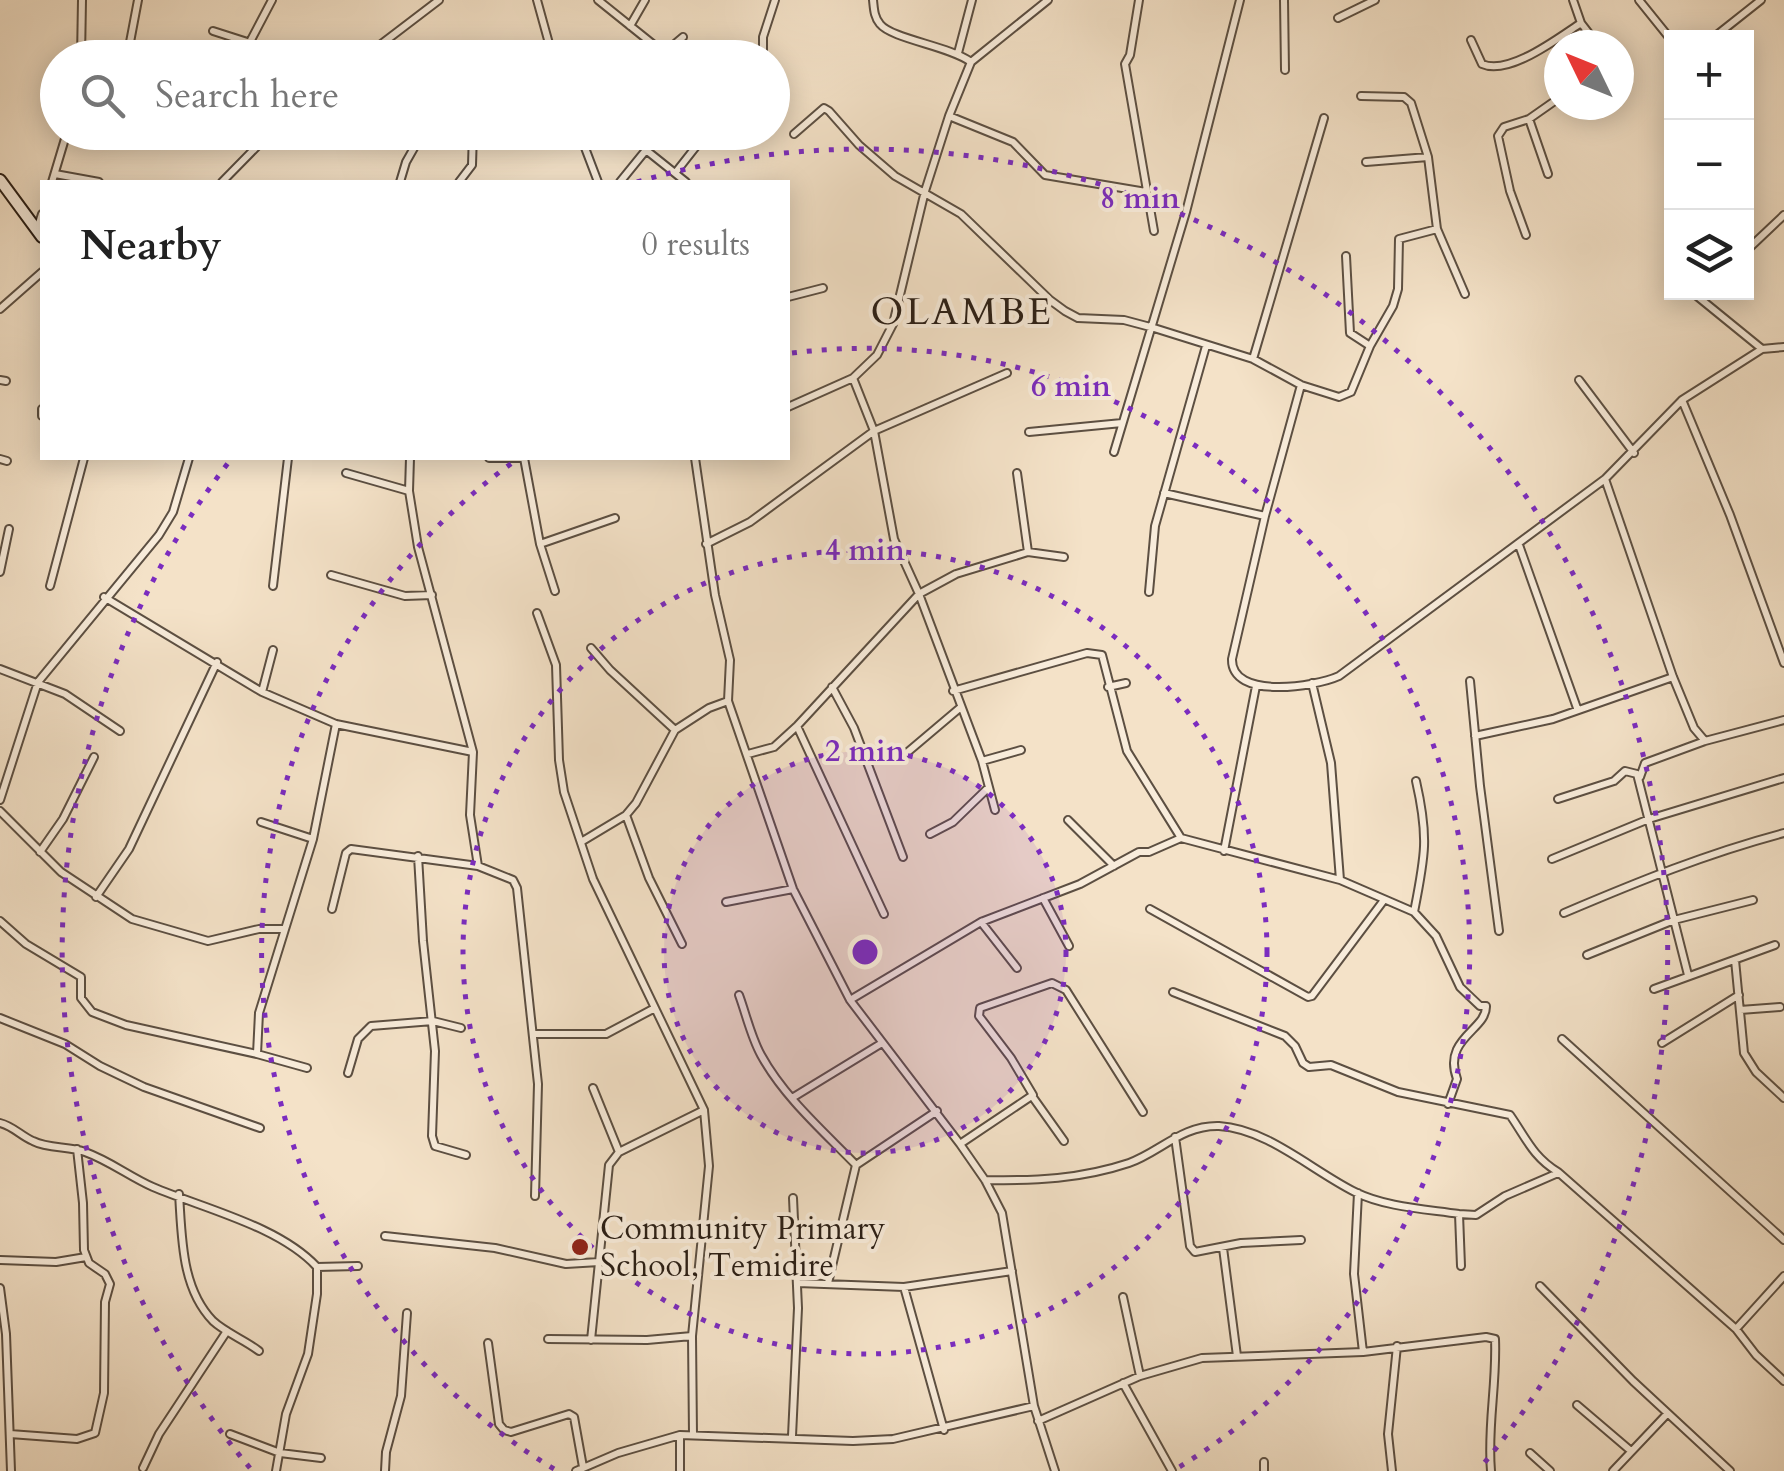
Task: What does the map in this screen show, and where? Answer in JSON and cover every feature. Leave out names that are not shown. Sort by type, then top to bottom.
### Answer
[{"type":"street","points":[[81,40],[82,0]]},
{"type":"street","points":[[130,40],[138,0]]},
{"type":"street","points":[[214,31],[251,40],[272,0]]},
{"type":"street","points":[[387,40],[439,0]]},
{"type":"street","points":[[537,0],[549,40]]},
{"type":"street","points":[[598,0],[648,40]]},
{"type":"street","points":[[630,26],[645,0]]},
{"type":"street","points":[[763,40],[775,0]]},
{"type":"street","points":[[873,0],[874,13],[884,29],[958,53],[971,62]]},
{"type":"street","points":[[958,53],[972,0]]},
{"type":"street","points":[[790,406],[853,378],[878,355],[893,324],[925,191],[971,62],[1048,0]]},
{"type":"street","points":[[1140,0],[1125,64],[1154,232]]},
{"type":"street","points":[[1114,452],[1154,328],[1240,0]]},
{"type":"street","points":[[1284,0],[1285,70]]},
{"type":"street","points":[[1338,18],[1375,0]]},
{"type":"street","points":[[1573,0],[1587,30]]},
{"type":"street","points":[[1640,0],[1664,31]]},
{"type":"street","points":[[1723,30],[1761,0]]},
{"type":"street","points":[[1471,40],[1482,64],[1498,68],[1536,52],[1582,23]]},
{"type":"street","points":[[678,40],[682,37]]},
{"type":"street","points":[[1362,96],[1408,99],[1428,157],[1437,229],[1465,294]]},
{"type":"street","points":[[794,134],[824,108],[894,176],[961,214],[1050,300],[1078,318],[1124,320],[1154,328],[1252,359],[1301,385],[1340,397],[1347,395],[1389,316],[1398,288],[1399,239],[1437,229]]},
{"type":"street","points":[[1526,235],[1510,191],[1498,136],[1504,127],[1529,119],[1544,108]]},
{"type":"street","points":[[949,116],[1012,142],[1046,175],[1146,192]]},
{"type":"street","points":[[1252,359],[1324,118]]},
{"type":"street","points":[[1529,119],[1548,174]]},
{"type":"street","points":[[54,178],[62,150]]},
{"type":"street","points":[[224,180],[253,150]]},
{"type":"street","points":[[401,180],[412,150]]},
{"type":"street","points":[[461,180],[470,170],[472,150]]},
{"type":"street","points":[[586,150],[597,180]]},
{"type":"street","points":[[622,180],[646,150],[684,180]]},
{"type":"street","points":[[676,172],[693,150]]},
{"type":"street","points":[[1366,162],[1428,157]]},
{"type":"street","points":[[0,180],[40,234]]},
{"type":"street","points":[[1754,244],[1784,215]]},
{"type":"street","points":[[1346,256],[1350,333],[1370,346]]},
{"type":"street","points":[[0,309],[40,274]]},
{"type":"street","points":[[790,296],[823,288]]},
{"type":"street","points":[[1702,300],[1762,349]]},
{"type":"street","points":[[1149,592],[1155,526],[1206,345]]},
{"type":"street","points":[[1301,385],[1232,659],[1236,676],[1256,686],[1312,683],[1339,676],[1605,479],[1682,400],[1762,349],[1784,346]]},
{"type":"street","points":[[706,544],[750,522],[874,431],[1007,374]]},
{"type":"street","points":[[853,378],[874,431],[894,538],[982,761],[995,810]]},
{"type":"street","points":[[1578,380],[1634,453]]},
{"type":"street","points":[[1682,400],[1730,514],[1784,663]]},
{"type":"street","points":[[1030,432],[1122,423]]},
{"type":"street","points":[[50,586],[83,460]]},
{"type":"street","points":[[0,800],[38,682],[158,535],[173,512],[188,460]]},
{"type":"street","points":[[273,586],[288,460]]},
{"type":"street","points":[[410,460],[418,547],[473,752],[470,815],[478,866]]},
{"type":"street","points":[[524,460],[540,544],[555,591]]},
{"type":"street","points":[[695,460],[706,544],[730,660],[728,701],[792,890],[850,1000],[960,1144],[1002,1213],[1034,1406],[1055,1471]]},
{"type":"street","points":[[346,473],[410,491]]},
{"type":"street","points":[[1017,473],[1028,552]]},
{"type":"street","points":[[1605,479],[1672,676],[1694,728],[1705,741]]},
{"type":"street","points":[[1164,493],[1266,516]]},
{"type":"street","points":[[540,544],[615,518]]},
{"type":"street","points":[[1,567],[9,529]]},
{"type":"street","points":[[1518,544],[1577,708]]},
{"type":"street","points":[[748,754],[774,747],[797,726],[919,594],[956,574],[1028,552],[1064,557]]},
{"type":"street","points":[[331,576],[405,596],[432,595]]},
{"type":"street","points":[[104,598],[262,692],[336,724],[473,752]]},
{"type":"street","points":[[536,613],[556,665],[564,792],[610,919],[704,1110],[709,1166],[692,1336],[692,1434]]},
{"type":"street","points":[[592,648],[610,670],[676,730]]},
{"type":"street","points":[[262,692],[274,650]]},
{"type":"street","points":[[953,692],[1093,652],[1102,655],[1126,751],[1181,838]]},
{"type":"street","points":[[96,898],[128,849],[216,662]]},
{"type":"street","points":[[0,669],[65,694],[120,731]]},
{"type":"street","points":[[1475,736],[1522,727],[1672,676]]},
{"type":"street","points":[[1470,681],[1499,930]]},
{"type":"street","points":[[1108,687],[1126,683]]},
{"type":"street","points":[[1312,683],[1331,764],[1340,880]]},
{"type":"street","points":[[1224,851],[1256,686]]},
{"type":"street","points":[[832,688],[854,728],[903,857]]},
{"type":"street","points":[[581,842],[626,815],[636,804],[676,730],[728,701]]},
{"type":"street","points":[[904,756],[961,707]]},
{"type":"street","points":[[1641,789],[1640,771],[1645,763],[1705,741],[1784,720]]},
{"type":"street","points":[[257,1054],[259,1013],[313,839],[336,724]]},
{"type":"street","points":[[797,726],[884,914]]},
{"type":"street","points":[[982,761],[1020,750]]},
{"type":"street","points":[[40,852],[63,819],[94,757]]},
{"type":"street","points":[[1558,799],[1614,780],[1625,772],[1637,774],[1688,976]]},
{"type":"street","points":[[1552,859],[1648,819],[1784,778]]},
{"type":"street","points":[[1414,912],[1426,856],[1426,827],[1416,782]]},
{"type":"street","points":[[930,834],[953,822],[988,788]]},
{"type":"street","points":[[0,812],[40,852],[96,898],[132,919],[208,941],[258,929],[285,928]]},
{"type":"street","points":[[626,815],[649,878],[682,944]]},
{"type":"street","points":[[1068,820],[1114,866]]},
{"type":"street","points":[[261,822],[313,839]]},
{"type":"street","points":[[1564,913],[1661,871],[1784,834]]},
{"type":"street","points":[[850,1000],[981,922],[1043,898],[1139,852],[1149,852],[1181,838],[1340,880],[1414,912],[1436,936],[1460,986],[1480,1006],[1486,1006],[1486,1014],[1460,1042],[1454,1070],[1458,1080],[1448,1104]]},
{"type":"street","points":[[332,909],[350,849],[478,866],[513,880],[538,1084],[535,1196]]},
{"type":"street","points":[[418,856],[433,1021],[434,1146],[466,1154]]},
{"type":"street","points":[[726,902],[792,890]]},
{"type":"street","points":[[1043,898],[1069,946]]},
{"type":"street","points":[[1150,909],[1308,998],[1384,900]]},
{"type":"street","points":[[1587,955],[1674,920],[1753,900]]},
{"type":"street","points":[[0,921],[26,944],[82,977],[81,998],[92,1012],[126,1026],[306,1068]]},
{"type":"street","points":[[981,922],[1016,968]]},
{"type":"street","points":[[1654,989],[1775,945]]},
{"type":"street","points":[[1735,960],[1740,1034],[1749,1064],[1784,1098]]},
{"type":"street","points":[[1064,1140],[979,1016],[980,1008],[1052,983],[1066,990],[1143,1112]]},
{"type":"street","points":[[1173,992],[1286,1036],[1309,1067],[1331,1065],[1398,1092],[1510,1115],[1528,1149],[1736,1329],[1756,1355],[1784,1380]]},
{"type":"street","points":[[739,995],[760,1053],[792,1098],[856,1165]]},
{"type":"street","points":[[1662,1043],[1739,995]]},
{"type":"street","points":[[1740,1010],[1780,1006]]},
{"type":"street","points":[[534,1034],[606,1034],[653,1009]]},
{"type":"street","points":[[0,1018],[65,1044],[144,1087],[260,1128]]},
{"type":"street","points":[[348,1073],[358,1039],[370,1026],[433,1021],[461,1028]]},
{"type":"street","points":[[1562,1040],[1784,1240]]},
{"type":"street","points":[[792,1098],[882,1043]]},
{"type":"street","points":[[593,1088],[620,1152]]},
{"type":"street","points":[[960,1144],[1032,1096]]},
{"type":"street","points":[[591,1340],[609,1165],[620,1152],[704,1110]]},
{"type":"street","points":[[828,1283],[856,1165],[937,1112]]},
{"type":"street","points":[[0,1123],[36,1143],[77,1149],[108,1160],[153,1187],[179,1194],[298,1247],[317,1267],[308,1354],[286,1414],[276,1471]]},
{"type":"street","points":[[985,1180],[1032,1181],[1086,1175],[1132,1162],[1174,1138],[1214,1126],[1245,1128],[1358,1193],[1459,1214],[1476,1214],[1558,1172]]},
{"type":"street","points":[[1174,1138],[1190,1246],[1200,1253],[1240,1243],[1302,1240]]},
{"type":"street","points":[[10,1434],[77,1440],[95,1433],[104,1393],[105,1302],[110,1284],[86,1257],[77,1149]]},
{"type":"street","points":[[1358,1193],[1354,1274],[1363,1352]]},
{"type":"street","points":[[179,1194],[183,1250],[190,1284],[200,1304],[215,1323],[238,1334],[259,1351]]},
{"type":"street","points":[[792,1436],[798,1283],[793,1198]]},
{"type":"street","points":[[1459,1214],[1461,1266]]},
{"type":"street","points":[[385,1236],[495,1248],[566,1264],[599,1262]]},
{"type":"street","points":[[1222,1248],[1237,1356]]},
{"type":"street","points":[[0,1260],[56,1262],[86,1257]]},
{"type":"street","points":[[317,1267],[358,1266]]},
{"type":"street","points":[[798,1283],[904,1286],[1012,1271]]},
{"type":"street","points":[[1736,1329],[1784,1276]]},
{"type":"street","points":[[904,1286],[944,1430]]},
{"type":"street","points":[[1540,1286],[1667,1414],[1730,1471]]},
{"type":"street","points":[[0,1288],[6,1334],[11,1471]]},
{"type":"street","points":[[1124,1297],[1140,1376]]},
{"type":"street","points":[[386,1471],[386,1452],[400,1396],[408,1313]]},
{"type":"street","points":[[143,1468],[159,1434],[226,1331]]},
{"type":"street","points":[[548,1339],[692,1336]]},
{"type":"street","points":[[1038,1421],[1140,1376],[1202,1358],[1363,1352],[1472,1337],[1495,1339],[1489,1432],[1491,1471]]},
{"type":"street","points":[[488,1343],[499,1424],[511,1432],[568,1414],[574,1417],[579,1469],[680,1434],[873,1440],[944,1430],[1034,1406]]},
{"type":"street","points":[[1392,1471],[1388,1434],[1396,1346]]},
{"type":"street","points":[[1123,1383],[1172,1471]]},
{"type":"street","points":[[1577,1405],[1631,1451]]},
{"type":"street","points":[[1612,1471],[1667,1414]]},
{"type":"street","points":[[230,1434],[280,1453],[321,1458]]},
{"type":"street","points":[[680,1434],[680,1471]]},
{"type":"street","points":[[1530,1453],[1550,1471]]},
{"type":"place","name":"Community Primary School, Temidire","points":[[580,1247]]},
{"type":"district","name":"OLAMBE","points":[[962,312]]}]
